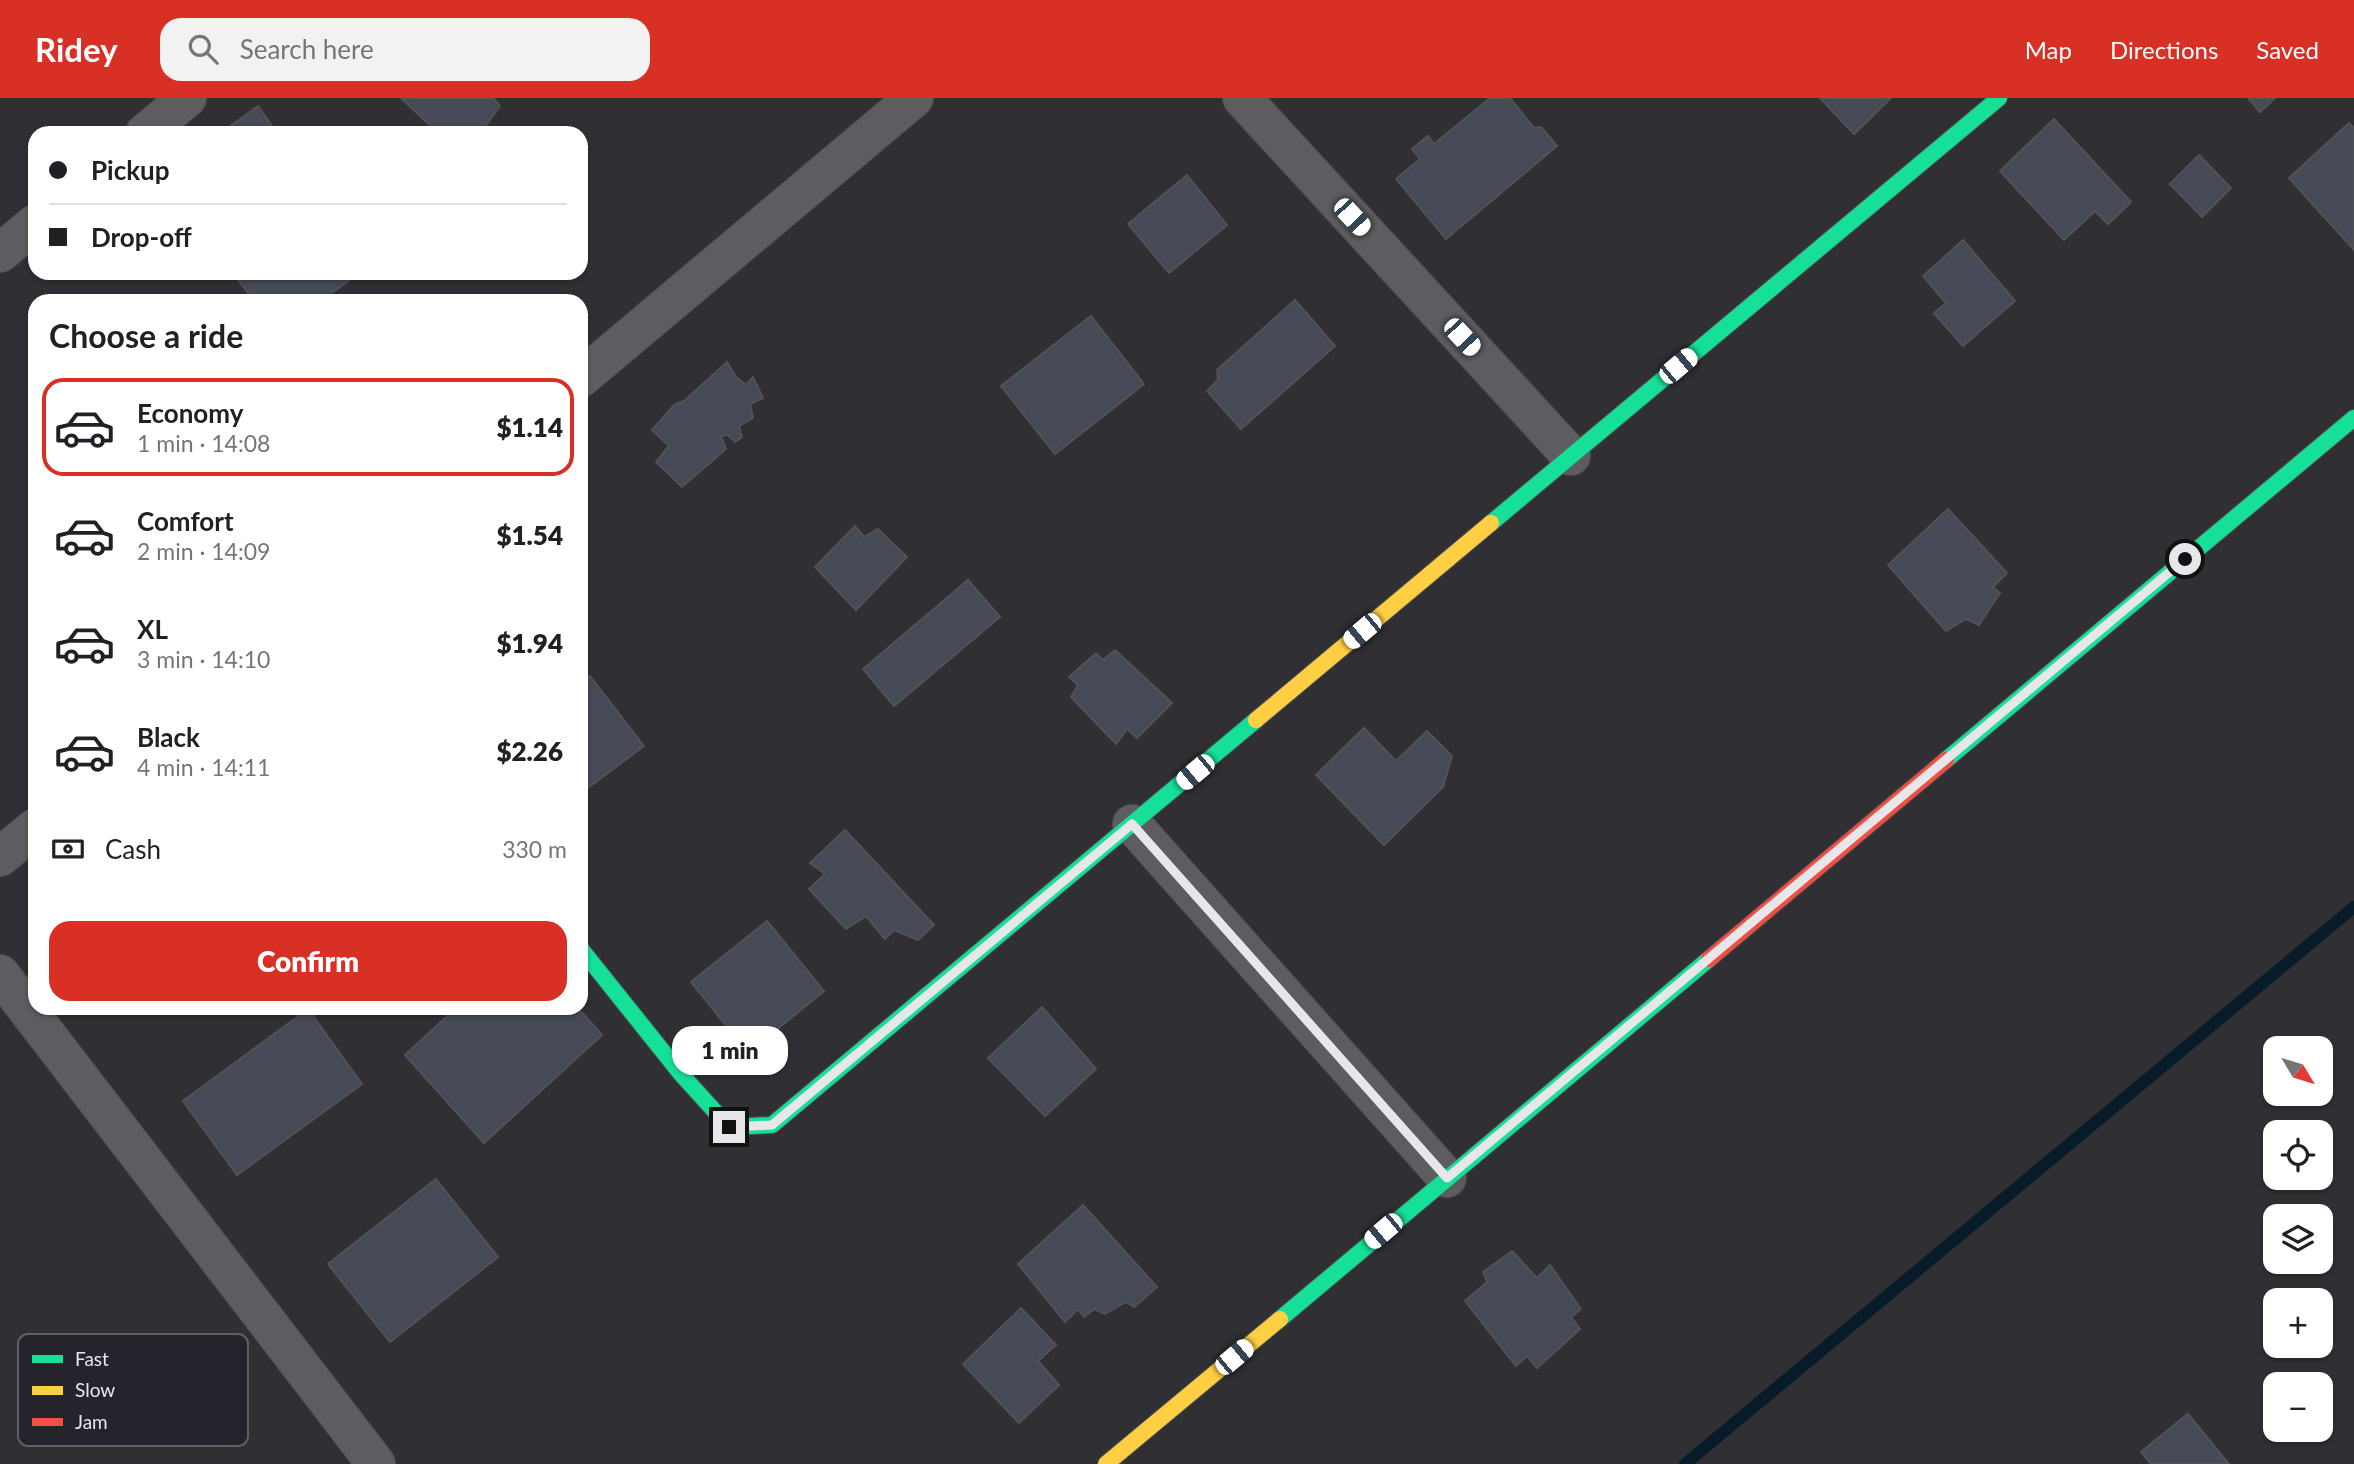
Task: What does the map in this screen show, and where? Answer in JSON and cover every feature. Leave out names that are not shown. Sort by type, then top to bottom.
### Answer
[{"type":"street","points":[[153,126],[187,98]]},
{"type":"street","points":[[588,372],[914,98]]},
{"type":"street","points":[[1242,98],[1572,456]]},
{"type":"street","points":[[588,957],[681,1074],[729,1127],[772,1125],[1999,98]]},
{"type":"street","points":[[0,253],[28,230]]},
{"type":"street","points":[[1106,1464],[2354,418]]},
{"type":"street","points":[[1132,824],[1447,1178]]},
{"type":"street","points":[[0,857],[28,834]]},
{"type":"street","points":[[0,974],[28,1011]]},
{"type":"street","points":[[31,1015],[372,1463]]},
{"type":"building","points":[[401,98],[493,98],[500,106],[485,126],[431,126]]},
{"type":"building","points":[[1490,98],[1510,98],[1534,128],[1541,127],[1557,146],[1446,239],[1396,179],[1420,159],[1412,149],[1428,136],[1434,144]]},
{"type":"building","points":[[1820,98],[1891,98],[1854,134]]},
{"type":"building","points":[[2248,98],[2275,98],[2260,112]]},
{"type":"building","points":[[258,106],[272,126],[231,126]]},
{"type":"building","points":[[2054,119],[2131,202],[2108,224],[2095,211],[2064,240],[2000,171]]},
{"type":"building","points":[[2349,123],[2354,128],[2354,250],[2289,178]]},
{"type":"building","points":[[2199,155],[2231,188],[2202,217],[2170,184]]},
{"type":"building","points":[[1187,175],[1227,225],[1169,273],[1128,224]]},
{"type":"building","points":[[1963,240],[2015,301],[1963,346],[1934,313],[1946,303],[1923,276]]},
{"type":"building","points":[[238,280],[350,280],[330,294],[249,294]]},
{"type":"building","points":[[1295,300],[1335,346],[1241,429],[1207,391],[1218,380],[1217,370]]},
{"type":"building","points":[[1091,316],[1144,384],[1055,454],[1001,386]]},
{"type":"building","points":[[727,362],[736,377],[746,385],[753,377],[763,398],[750,404],[753,418],[739,426],[742,437],[735,442],[728,435],[721,436],[726,449],[682,487],[656,462],[669,446],[652,430],[675,404],[684,401]]},
{"type":"building","points":[[1948,509],[2007,573],[1993,587],[2000,593],[1979,625],[1966,619],[1946,631],[1888,565]]},
{"type":"building","points":[[855,526],[864,537],[878,529],[907,557],[856,610],[815,567]]},
{"type":"building","points":[[968,580],[1000,617],[894,706],[863,669]]},
{"type":"building","points":[[1115,650],[1172,703],[1137,738],[1127,729],[1116,744],[1071,697],[1078,685],[1069,677],[1096,653],[1103,660]]},
{"type":"building","points":[[590,676],[644,746],[588,788]]},
{"type":"building","points":[[1364,728],[1396,761],[1427,731],[1452,756],[1443,787],[1384,845],[1316,775]]},
{"type":"building","points":[[845,830],[934,925],[918,940],[894,930],[885,939],[866,916],[846,929],[809,889],[825,874],[810,863]]},
{"type":"building","points":[[767,921],[824,991],[748,1053],[691,982]]},
{"type":"building","points":[[1042,1007],[1096,1069],[1045,1116],[988,1058]]},
{"type":"building","points":[[300,1015],[312,1015],[362,1084],[237,1175],[183,1101]]},
{"type":"building","points":[[448,1015],[584,1015],[602,1035],[484,1143],[405,1055]]},
{"type":"building","points":[[436,1179],[498,1257],[390,1342],[328,1264]]},
{"type":"building","points":[[1083,1205],[1157,1287],[1134,1307],[1126,1302],[1105,1314],[1094,1309],[1084,1317],[1078,1309],[1065,1322],[1018,1264]]},
{"type":"building","points":[[1512,1251],[1537,1278],[1550,1265],[1581,1309],[1571,1317],[1580,1329],[1537,1368],[1527,1356],[1516,1366],[1465,1301],[1487,1282],[1483,1272]]},
{"type":"building","points":[[1021,1308],[1056,1345],[1038,1361],[1059,1385],[1019,1423],[963,1364]]},
{"type":"building","points":[[2188,1414],[2229,1464],[2151,1464],[2141,1452]]},
{"type":"waterway","points":[[1685,1464],[2354,907]]},
{"type":"traffic: fast","points":[[1491,523],[1999,98]]},
{"type":"traffic: fast","points":[[1946,760],[2354,418]]},
{"type":"traffic: fast","points":[[588,958],[681,1074],[729,1127],[772,1125],[1256,720]]},
{"type":"traffic: fast","points":[[1280,1319],[1709,959]]},
{"type":"traffic: slow","points":[[1256,720],[1491,523]]},
{"type":"traffic: slow","points":[[1106,1464],[1280,1319]]},
{"type":"traffic: jam","points":[[1709,959],[1946,760]]},
{"type":"route","points":[[729,1127],[772,1125],[1132,824],[1447,1178],[2185,559]]}]
